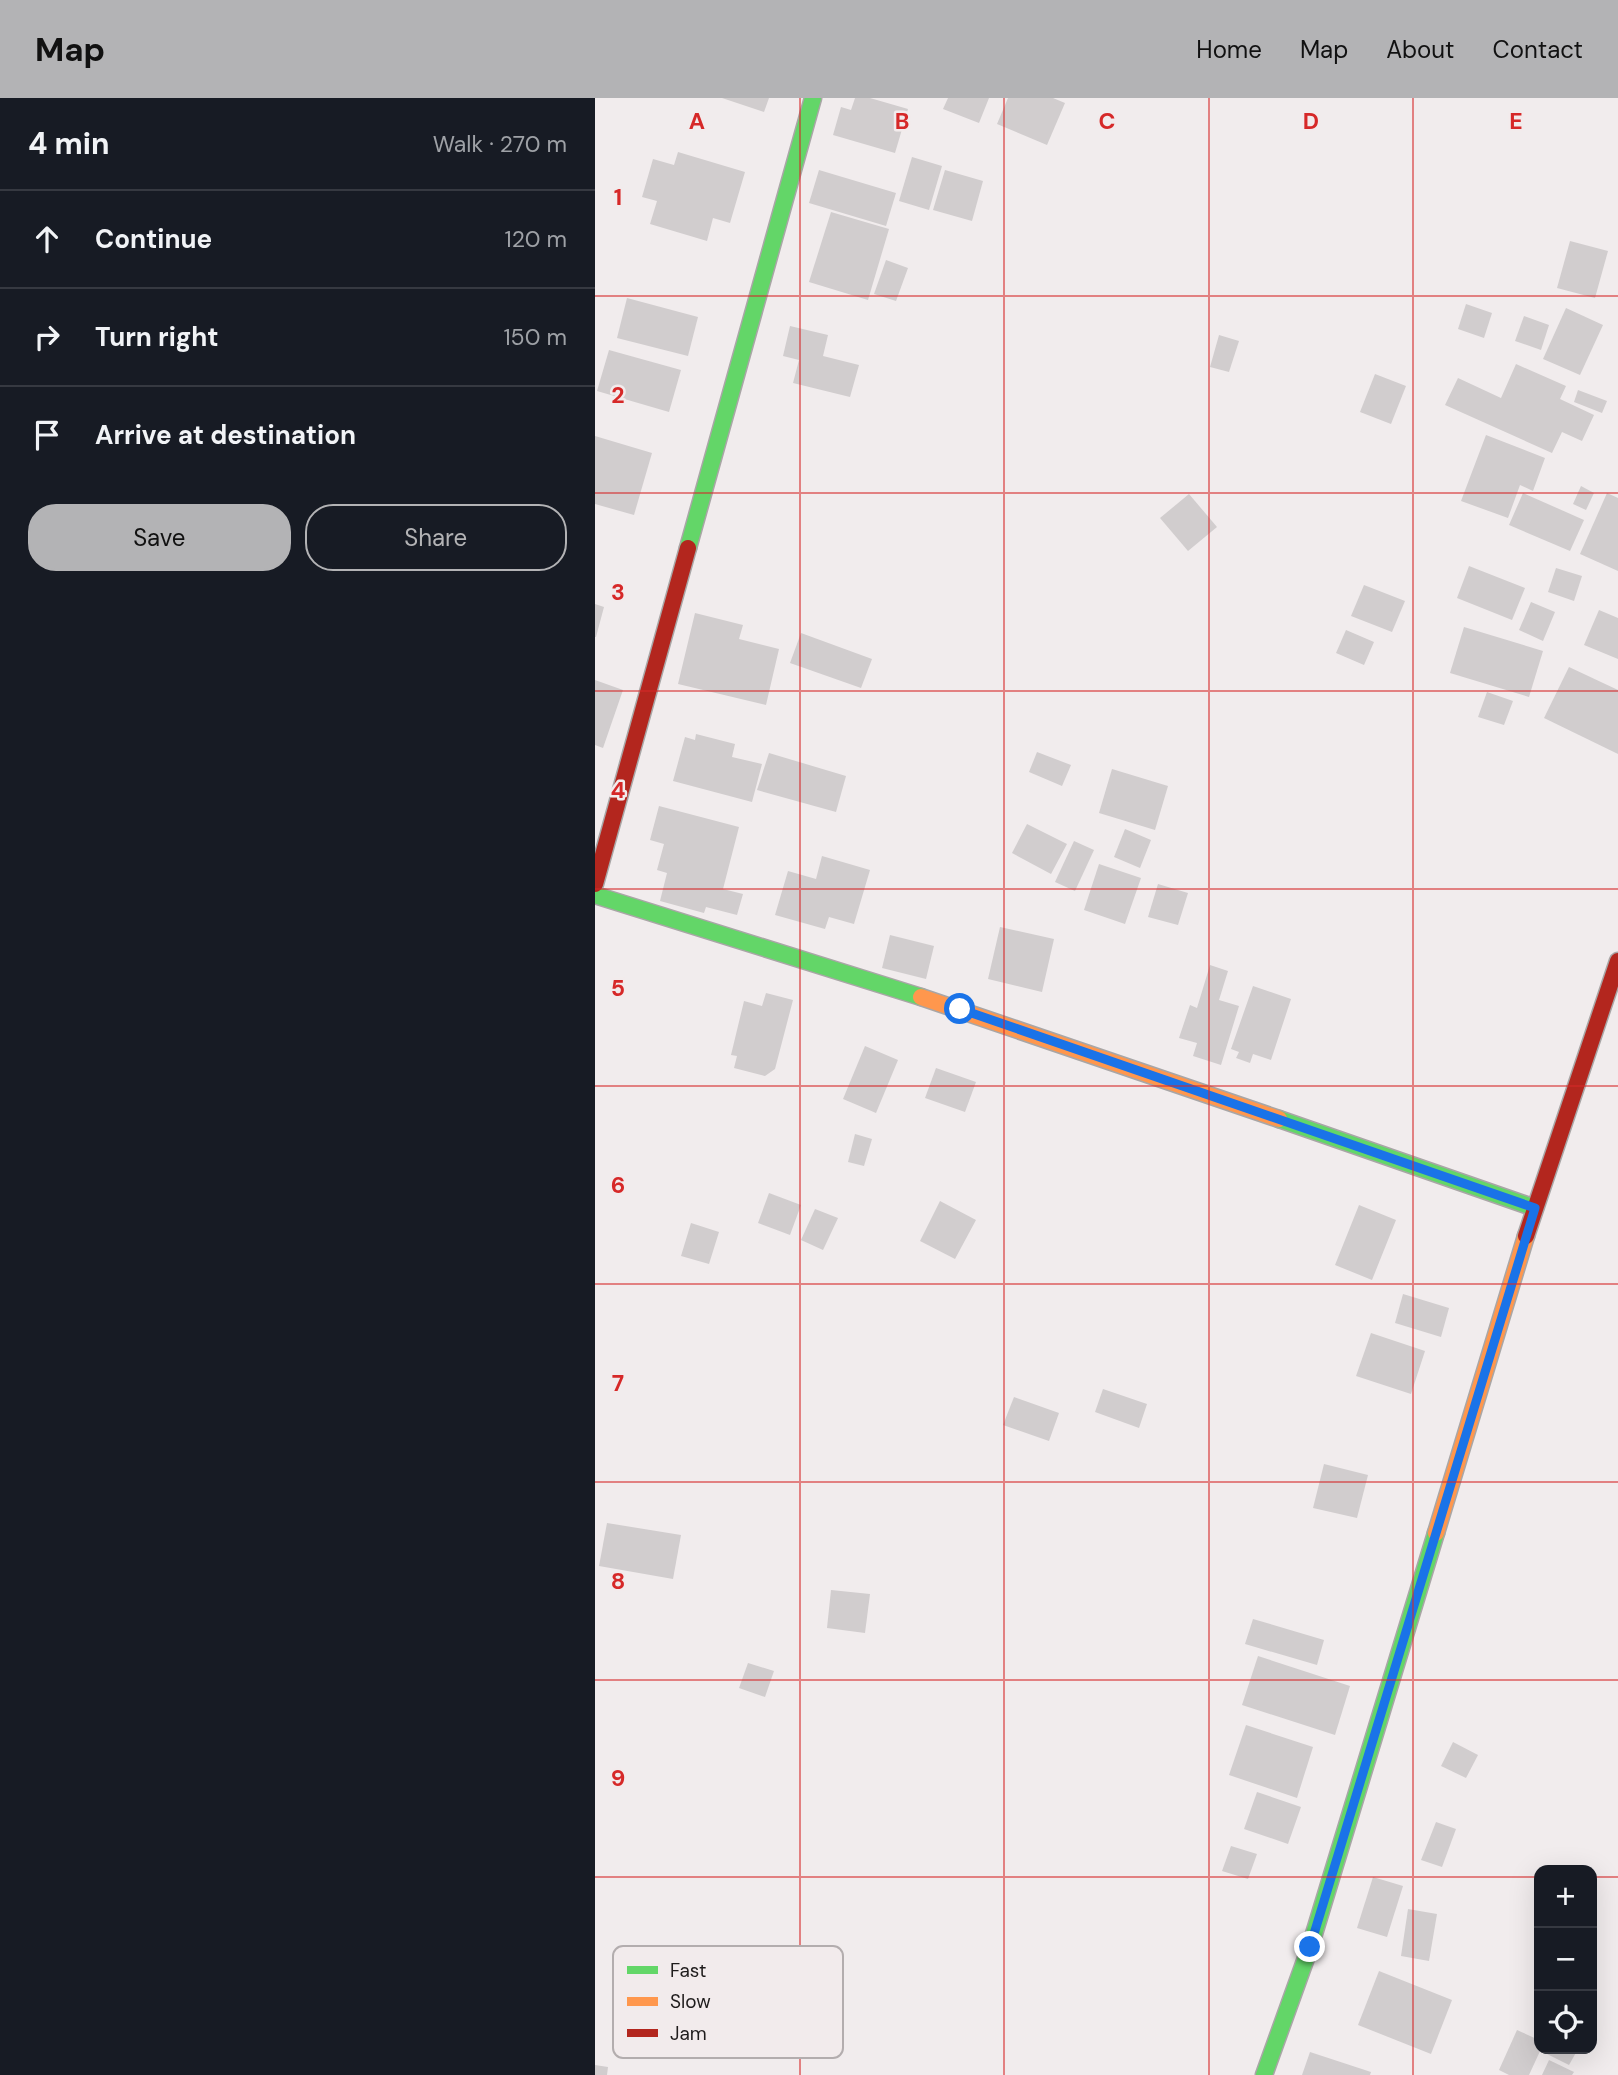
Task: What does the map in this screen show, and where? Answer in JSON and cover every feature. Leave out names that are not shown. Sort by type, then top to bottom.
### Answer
[{"type":"street","points":[[595,884],[813,98]]},
{"type":"street","points":[[595,895],[960,1009],[1535,1208]]},
{"type":"street","points":[[1264,2075],[1310,1947],[1535,1208],[1618,961]]},
{"type":"building","points":[[722,98],[769,98],[764,112]]},
{"type":"building","points":[[855,98],[870,98],[908,109],[895,153],[833,135],[841,107],[851,110]]},
{"type":"building","points":[[948,98],[989,98],[979,123],[943,109]]},
{"type":"building","points":[[1008,98],[1053,98],[1065,103],[1047,145],[997,124]]},
{"type":"building","points":[[678,152],[745,172],[730,223],[713,218],[707,241],[650,224],[657,201],[642,197],[653,159],[674,165]]},
{"type":"building","points":[[912,157],[942,166],[929,210],[899,201]]},
{"type":"building","points":[[819,170],[896,193],[886,226],[809,203]]},
{"type":"building","points":[[945,170],[983,181],[972,221],[933,210]]},
{"type":"building","points":[[831,212],[889,229],[868,300],[809,282]]},
{"type":"building","points":[[1570,241],[1608,251],[1595,298],[1557,288]]},
{"type":"building","points":[[886,260],[908,268],[896,301],[874,294]]},
{"type":"building","points":[[627,298],[698,317],[688,356],[617,338]]},
{"type":"building","points":[[1466,304],[1492,313],[1484,338],[1458,329]]},
{"type":"building","points":[[1566,308],[1603,325],[1580,375],[1543,359]]},
{"type":"building","points":[[1524,316],[1549,325],[1541,350],[1515,341]]},
{"type":"building","points":[[790,326],[828,335],[823,356],[859,365],[850,397],[793,383],[799,360],[783,356]]},
{"type":"building","points":[[1219,335],[1239,341],[1229,372],[1210,367]]},
{"type":"building","points":[[609,350],[681,370],[669,412],[597,391]]},
{"type":"building","points":[[1516,364],[1566,386],[1560,399],[1594,415],[1582,441],[1562,432],[1552,453],[1445,405],[1458,378],[1501,398]]},
{"type":"building","points":[[1375,374],[1406,386],[1391,424],[1360,412]]},
{"type":"building","points":[[1578,390],[1607,401],[1602,413],[1574,402]]},
{"type":"building","points":[[1486,435],[1545,458],[1533,491],[1520,485],[1508,518],[1461,501]]},
{"type":"building","points":[[595,436],[652,453],[634,515],[595,504]]},
{"type":"building","points":[[1581,486],[1594,493],[1586,510],[1573,504]]},
{"type":"building","points":[[1523,493],[1584,520],[1570,551],[1509,525]]},
{"type":"building","points":[[1607,493],[1618,498],[1618,571],[1580,554]]},
{"type":"building","points":[[1189,494],[1217,527],[1188,551],[1160,518]]},
{"type":"building","points":[[1469,566],[1525,588],[1512,620],[1457,598]]},
{"type":"building","points":[[1556,568],[1582,576],[1574,601],[1548,592]]},
{"type":"building","points":[[1364,585],[1405,601],[1392,632],[1351,616]]},
{"type":"building","points":[[1531,602],[1555,612],[1543,641],[1519,630]]},
{"type":"building","points":[[595,604],[604,607],[596,637],[595,637]]},
{"type":"building","points":[[1599,610],[1618,618],[1618,659],[1584,645]]},
{"type":"building","points":[[695,613],[743,625],[739,639],[779,649],[766,705],[678,684]]},
{"type":"building","points":[[1464,627],[1543,651],[1529,697],[1450,673]]},
{"type":"building","points":[[1346,630],[1374,642],[1364,665],[1336,653]]},
{"type":"building","points":[[801,633],[872,659],[861,688],[790,663]]},
{"type":"building","points":[[1569,667],[1618,690],[1618,754],[1544,718]]},
{"type":"building","points":[[595,680],[623,690],[603,748],[595,745]]},
{"type":"building","points":[[1487,692],[1513,701],[1504,725],[1478,717]]},
{"type":"building","points":[[696,734],[735,744],[732,757],[762,764],[752,802],[673,781],[685,737],[695,740]]},
{"type":"building","points":[[1037,752],[1071,765],[1062,786],[1029,772]]},
{"type":"building","points":[[769,753],[846,776],[836,812],[757,790]]},
{"type":"building","points":[[1112,769],[1168,786],[1155,830],[1099,813]]},
{"type":"building","points":[[659,806],[739,827],[723,889],[743,894],[737,915],[706,907],[704,913],[660,901],[667,873],[657,870],[664,844],[650,840]]},
{"type":"building","points":[[1027,824],[1067,844],[1051,874],[1012,853]]},
{"type":"building","points":[[1125,829],[1151,840],[1140,868],[1114,857]]},
{"type":"building","points":[[1074,841],[1094,850],[1075,891],[1055,882]]},
{"type":"building","points":[[822,856],[870,870],[854,924],[829,917],[825,929],[775,915],[788,871],[816,879]]},
{"type":"building","points":[[1099,864],[1141,878],[1125,924],[1084,910]]},
{"type":"building","points":[[1158,884],[1188,893],[1178,925],[1148,917]]},
{"type":"building","points":[[1000,927],[1054,939],[1042,992],[988,979]]},
{"type":"building","points":[[890,935],[934,946],[926,979],[882,968]]},
{"type":"building","points":[[1210,965],[1228,971],[1219,1000],[1239,1006],[1221,1065],[1193,1056],[1197,1043],[1179,1038],[1190,1005],[1197,1008]]},
{"type":"building","points":[[1253,986],[1291,999],[1271,1060],[1253,1054],[1250,1063],[1236,1058],[1239,1052],[1231,1049]]},
{"type":"building","points":[[766,993],[793,1000],[775,1069],[765,1076],[734,1068],[737,1056],[731,1055],[744,1001],[762,1006]]},
{"type":"building","points":[[865,1046],[898,1060],[876,1113],[843,1099]]},
{"type":"building","points":[[936,1068],[976,1082],[965,1112],[925,1098]]},
{"type":"building","points":[[855,1134],[872,1139],[864,1166],[848,1162]]},
{"type":"building","points":[[769,1193],[801,1205],[790,1235],[758,1223]]},
{"type":"building","points":[[940,1201],[976,1220],[955,1259],[920,1241]]},
{"type":"building","points":[[1359,1205],[1396,1220],[1372,1280],[1335,1265]]},
{"type":"building","points":[[815,1209],[838,1218],[823,1250],[801,1240]]},
{"type":"building","points":[[691,1223],[719,1232],[709,1264],[681,1256]]},
{"type":"building","points":[[1403,1294],[1449,1308],[1441,1337],[1395,1323]]},
{"type":"building","points":[[1371,1333],[1425,1351],[1411,1394],[1356,1376]]},
{"type":"building","points":[[1103,1389],[1147,1404],[1139,1428],[1095,1412]]},
{"type":"building","points":[[1014,1397],[1059,1413],[1049,1441],[1003,1425]]},
{"type":"building","points":[[1324,1464],[1368,1475],[1357,1518],[1313,1508]]},
{"type":"building","points":[[607,1523],[681,1535],[673,1579],[599,1566]]},
{"type":"building","points":[[831,1590],[870,1594],[865,1633],[827,1628]]},
{"type":"building","points":[[1253,1619],[1324,1640],[1317,1665],[1245,1644]]},
{"type":"building","points":[[1258,1656],[1350,1686],[1335,1735],[1242,1705]]},
{"type":"building","points":[[748,1663],[774,1671],[765,1697],[739,1688]]},
{"type":"building","points":[[1246,1725],[1313,1747],[1297,1798],[1229,1775]]},
{"type":"building","points":[[1453,1742],[1478,1755],[1466,1778],[1441,1766]]},
{"type":"building","points":[[1257,1792],[1301,1807],[1288,1844],[1244,1829]]},
{"type":"building","points":[[1436,1822],[1456,1829],[1442,1867],[1421,1860]]},
{"type":"building","points":[[1231,1846],[1257,1854],[1248,1879],[1222,1871]]},
{"type":"building","points":[[1373,1877],[1403,1886],[1387,1937],[1357,1928]]},
{"type":"building","points":[[1408,1909],[1437,1914],[1429,1961],[1401,1956]]},
{"type":"building","points":[[1379,1971],[1452,2000],[1431,2054],[1358,2025]]},
{"type":"building","points":[[1517,2030],[1534,2038],[1534,2054],[1539,2054],[1529,2075],[1509,2075],[1499,2070]]},
{"type":"building","points":[[1310,2052],[1371,2072],[1370,2075],[1302,2075]]},
{"type":"building","points":[[1547,2054],[1575,2054],[1569,2065]]},
{"type":"building","points":[[1549,2060],[1574,2072],[1572,2075],[1542,2075]]},
{"type":"building","points":[[595,2065],[608,2067],[607,2075],[595,2075]]},
{"type":"traffic: fast","points":[[688,548],[813,98]]},
{"type":"traffic: fast","points":[[595,895],[921,997]]},
{"type":"traffic: fast","points":[[1279,1119],[1535,1208]]},
{"type":"traffic: fast","points":[[1264,2075],[1310,1947],[1436,1533]]},
{"type":"traffic: slow","points":[[921,997],[1279,1119]]},
{"type":"traffic: slow","points":[[1436,1533],[1526,1236]]},
{"type":"traffic: jam","points":[[595,884],[688,548]]},
{"type":"traffic: jam","points":[[1526,1236],[1618,961]]},
{"type":"route","points":[[960,1009],[1535,1208],[1310,1947]]}]
